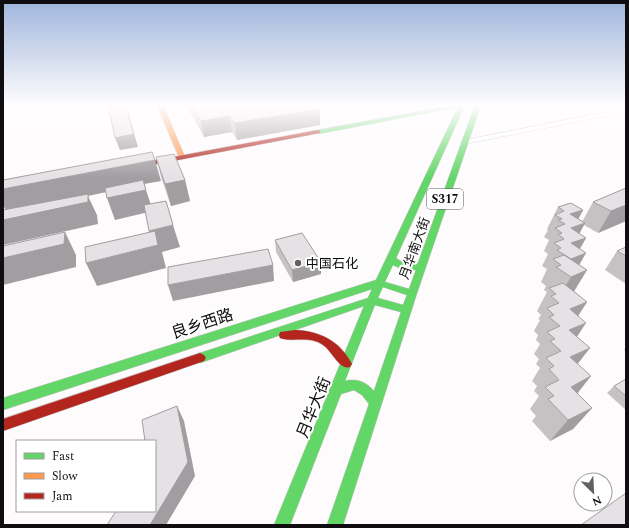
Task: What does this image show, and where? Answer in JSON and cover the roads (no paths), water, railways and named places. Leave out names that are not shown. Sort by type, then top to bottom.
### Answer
[{"type":"main road","points":[[171,130],[182,157]]},
{"type":"main road","points":[[128,168],[329,130]]},
{"type":"main road","name":"月华南大街","points":[[372,300],[451,130]]},
{"type":"main road","name":"月华南大街","points":[[406,310],[469,130]]},
{"type":"main road","points":[[391,258],[396,265],[404,269],[421,265]]},
{"type":"main road","points":[[379,284],[412,293]]},
{"type":"main road","name":"良乡西路","points":[[3,404],[304,306],[379,284]]},
{"type":"main road","points":[[3,424],[372,300],[406,310]]},
{"type":"main road","name":"月华大街","points":[[282,525],[372,300]]},
{"type":"main road","name":"S317","points":[[335,525],[406,310]]},
{"type":"main road","points":[[263,337],[301,334],[318,338],[333,346],[346,364]]},
{"type":"main road","points":[[336,390],[348,385],[359,384],[364,387],[376,402]]},
{"type":"street","points":[[465,142],[527,130]]},
{"type":"place","name":"中国石化","points":[[298,263]]}]
